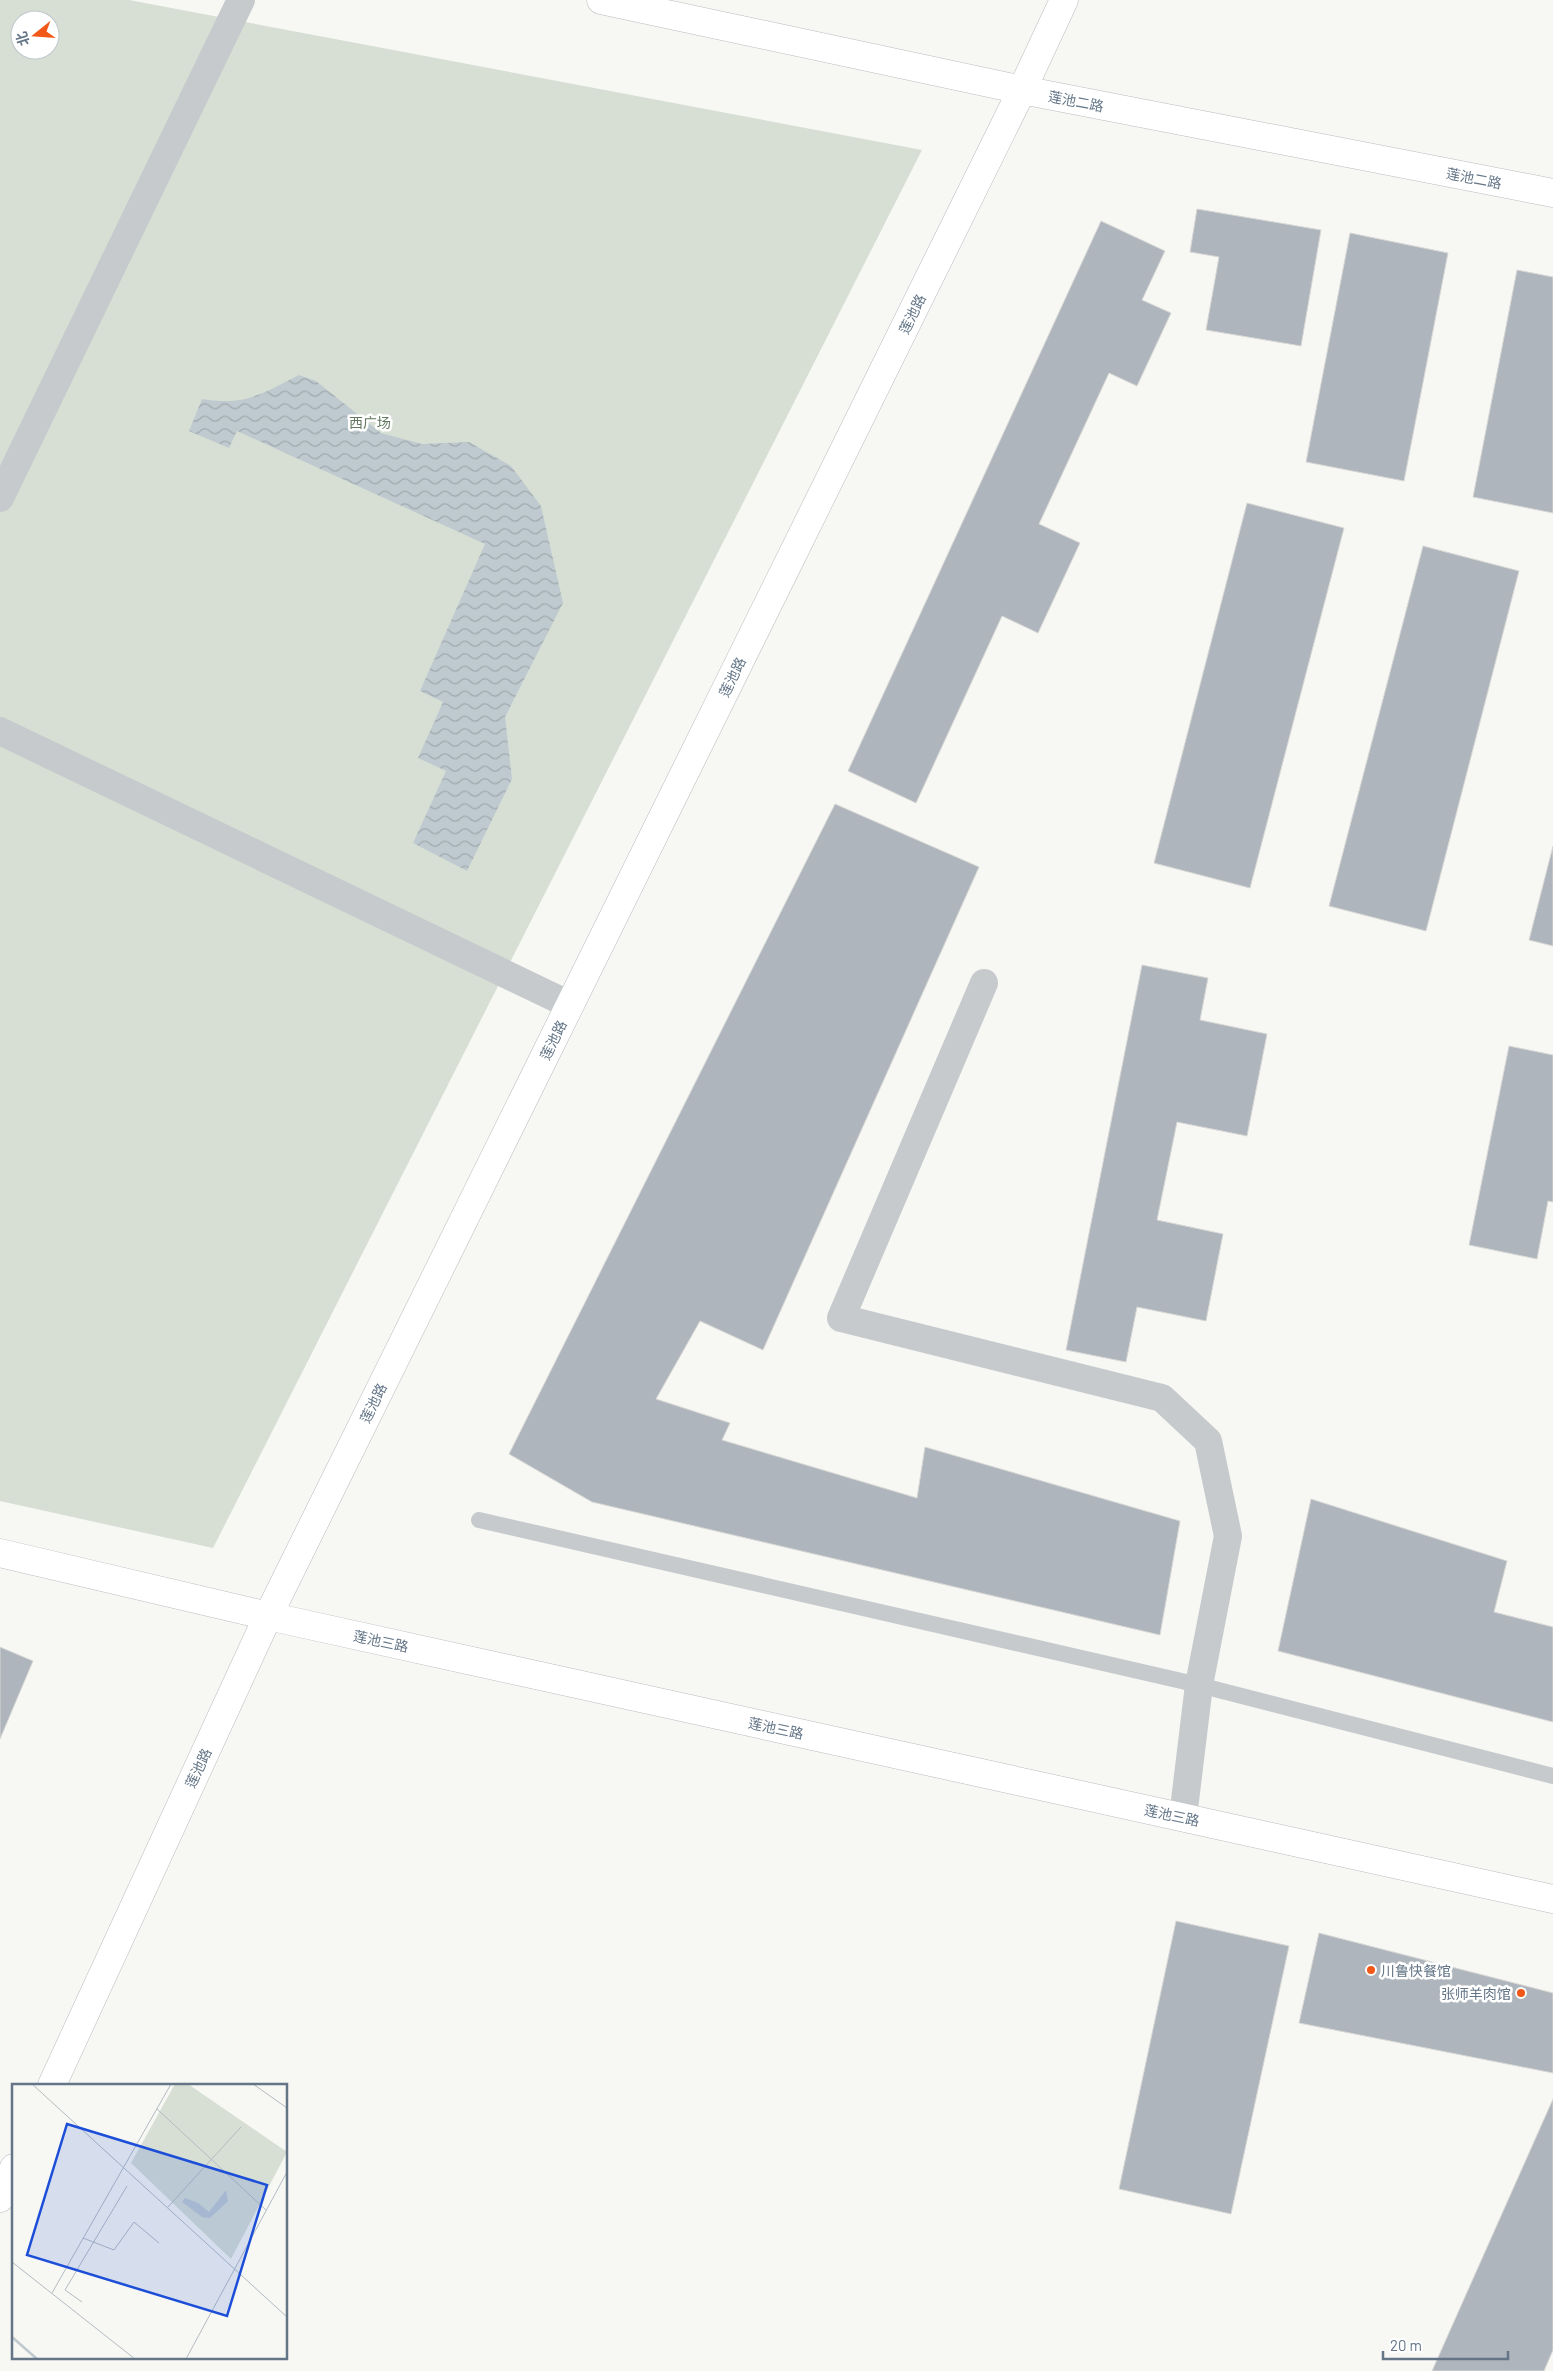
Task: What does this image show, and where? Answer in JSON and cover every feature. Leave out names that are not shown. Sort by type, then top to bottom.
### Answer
[{"type":"street","points":[[0,498],[241,0]]},
{"type":"street","name":"莲池二路","points":[[601,0],[1022,90],[1553,193]]},
{"type":"street","name":"莲池路","points":[[52,2084],[268,1616],[1022,90],[1064,0]]},
{"type":"street","points":[[0,731],[570,1005]]},
{"type":"street","points":[[984,983],[842,1318],[1162,1398],[1208,1441],[1228,1536],[1199,1684],[1183,1817]]},
{"type":"street","name":"莲池三路","points":[[0,1553],[268,1616],[1553,1899]]},
{"type":"street","points":[[0,2198],[12,2172]]},
{"type":"lane","points":[[479,1520],[1199,1684],[1553,1776]]},
{"type":"green space","name":"西广场","points":[[0,0],[129,0],[922,150],[213,1548],[0,1501]]},
{"type":"water","points":[[299,375],[316,381],[381,433],[422,444],[469,442],[511,466],[541,506],[563,603],[505,717],[512,779],[467,871],[413,843],[446,771],[418,758],[443,702],[420,691],[485,544],[237,431],[229,448],[189,431],[202,399],[230,401],[253,397]]},
{"type":"building","points":[[1197,209],[1321,230],[1301,346],[1206,330],[1219,257],[1190,252]]},
{"type":"building","points":[[1101,221],[1165,251],[1142,300],[1171,313],[1137,386],[1109,373],[1039,524],[1080,543],[1038,633],[1002,616],[916,803],[848,771]]},
{"type":"building","points":[[1350,233],[1448,253],[1404,481],[1306,462]]},
{"type":"building","points":[[1517,270],[1553,277],[1553,513],[1473,497]]},
{"type":"building","points":[[1247,503],[1344,528],[1250,888],[1154,863]]},
{"type":"building","points":[[1423,546],[1519,571],[1426,931],[1329,906]]},
{"type":"building","points":[[835,804],[979,867],[763,1350],[700,1321],[656,1399],[730,1423],[722,1440],[917,1498],[925,1447],[1180,1521],[1160,1635],[592,1502],[509,1454]]},
{"type":"building","points":[[1553,846],[1553,946],[1529,940]]},
{"type":"building","points":[[1142,965],[1208,978],[1200,1020],[1267,1034],[1247,1136],[1177,1122],[1157,1220],[1223,1234],[1206,1321],[1137,1307],[1126,1362],[1066,1350]]},
{"type":"building","points":[[1509,1046],[1553,1055],[1553,1202],[1548,1201],[1537,1259],[1469,1245]]},
{"type":"building","points":[[1311,1499],[1507,1561],[1494,1612],[1553,1627],[1553,1722],[1278,1651]]},
{"type":"building","points":[[0,1647],[33,1661],[0,1739]]},
{"type":"building","points":[[1176,1921],[1289,1946],[1231,2214],[1119,2189]]},
{"type":"building","points":[[1319,1933],[1553,1993],[1553,2073],[1299,2023]]},
{"type":"building","points":[[1553,2099],[1553,2350],[1544,2371],[1432,2371]]},
{"type":"place","name":"川鲁快餐馆","points":[[1371,1970]]},
{"type":"place","name":"张师羊肉馆","points":[[1521,1993]]}]
